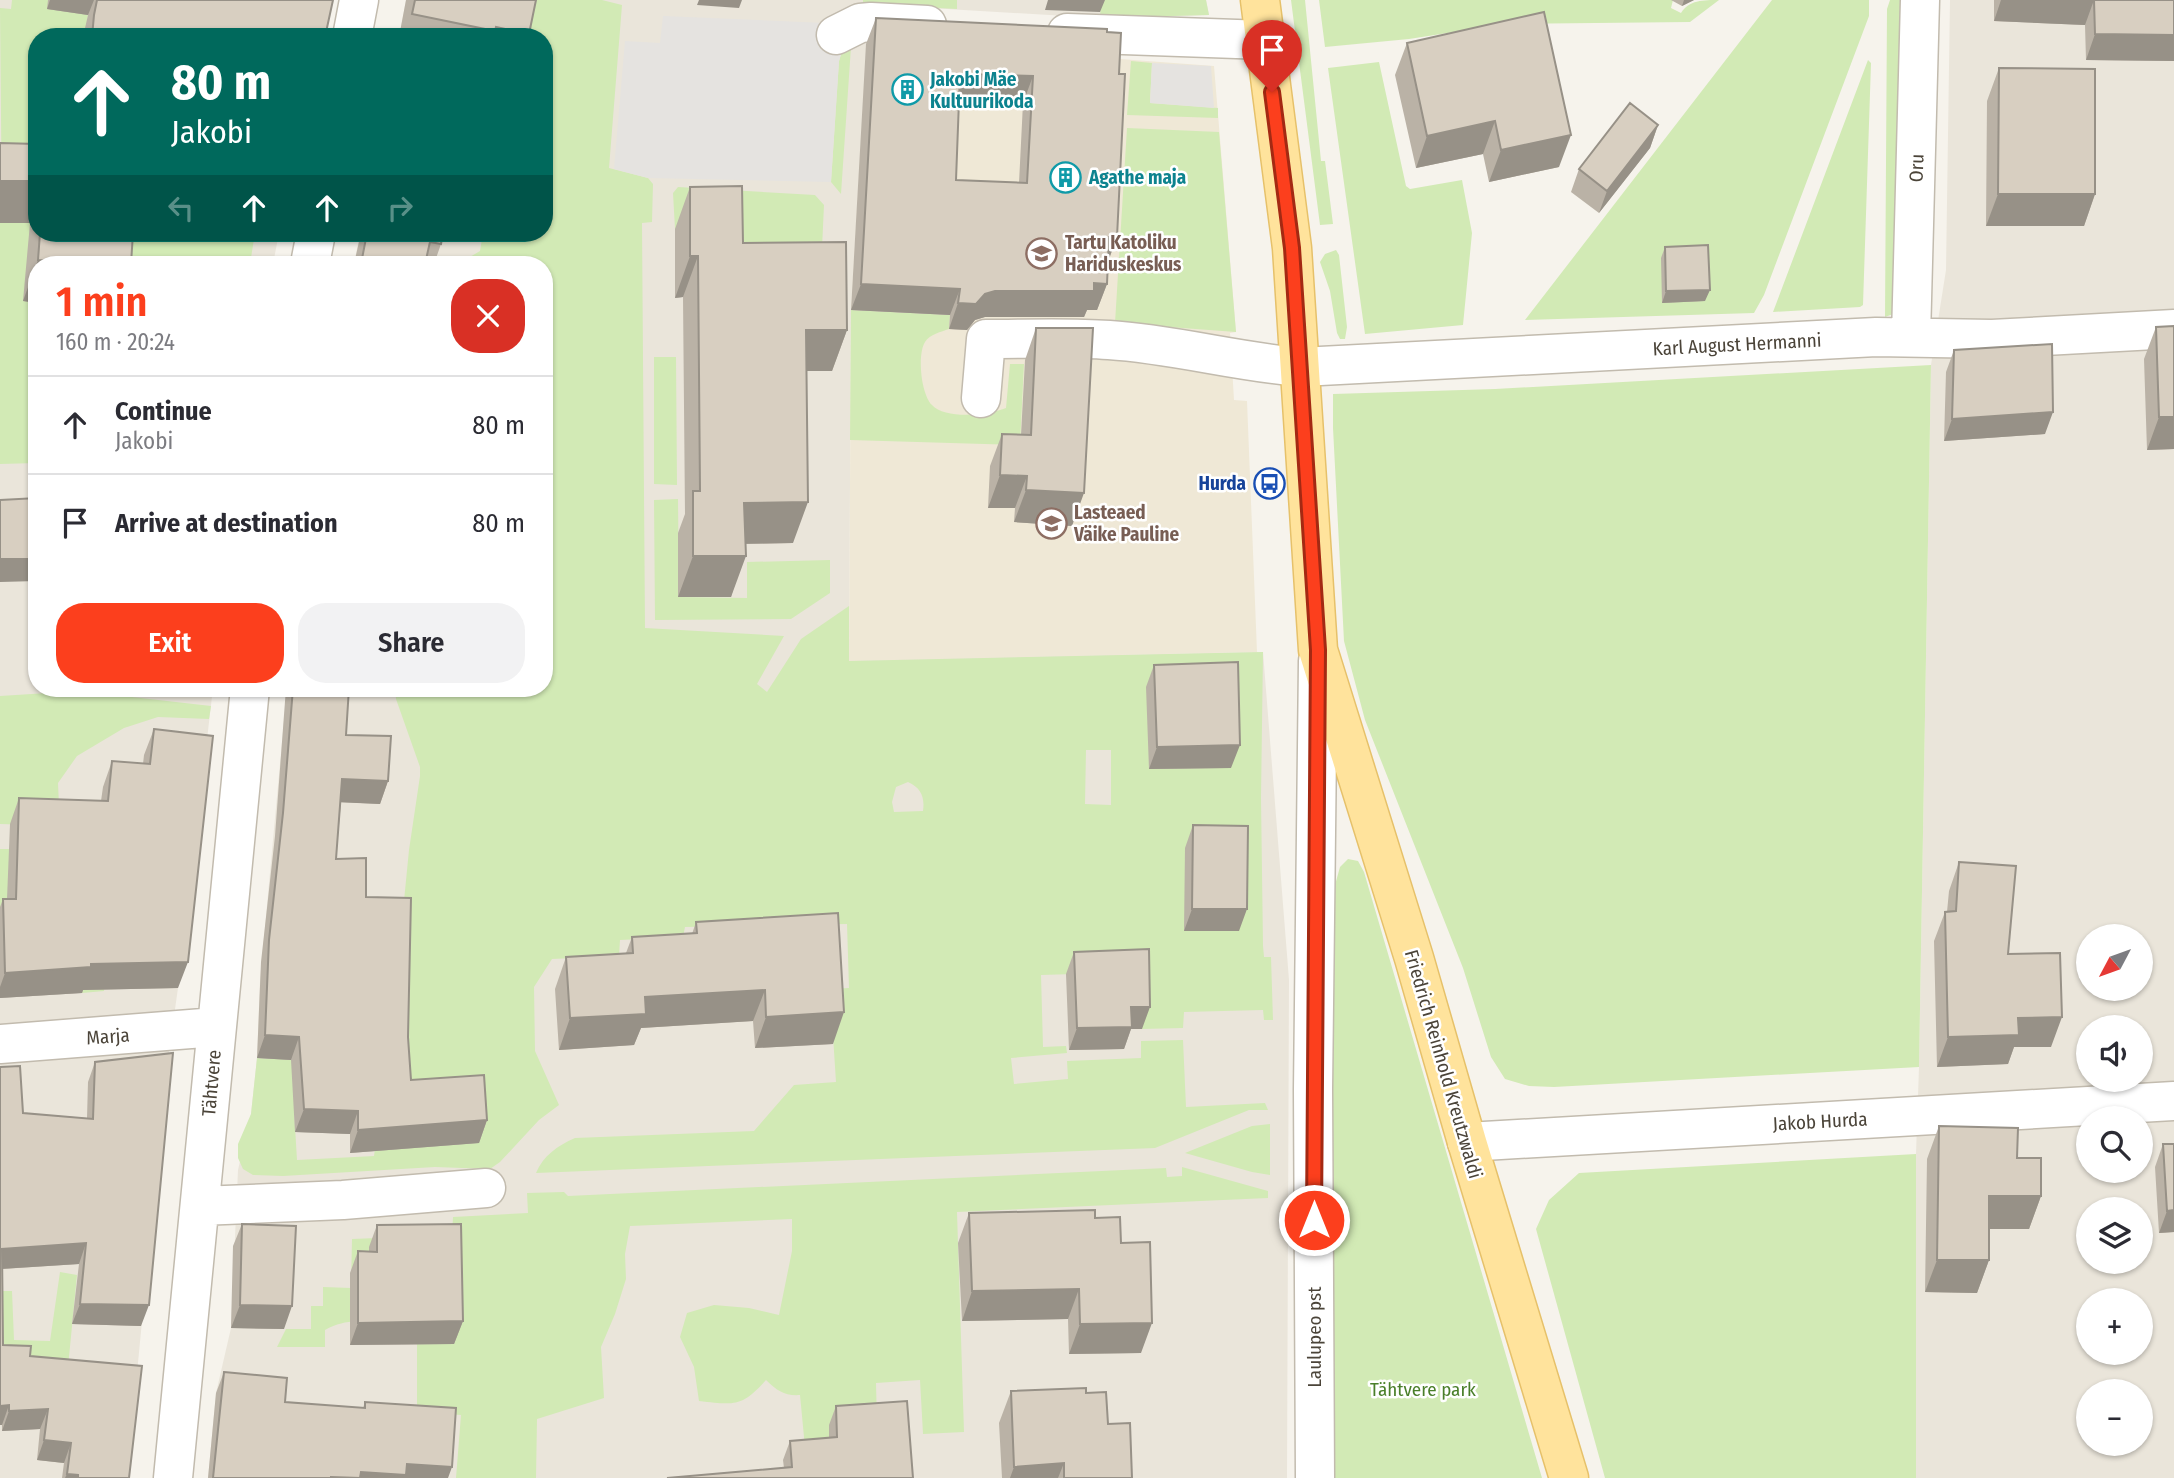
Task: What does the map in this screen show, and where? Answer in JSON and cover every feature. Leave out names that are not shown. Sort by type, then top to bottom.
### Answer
[{"type":"main road","name":"Friedrich Reinhold Kreutzwaldi","points":[[1260,0],[1292,248],[1318,650],[1414,958],[1466,1142],[1569,1478]]},
{"type":"street","points":[[354,28],[359,0]]},
{"type":"street","name":"Oru","points":[[1911,337],[1920,0]]},
{"type":"street","points":[[836,35],[860,23],[871,22],[967,28]]},
{"type":"street","points":[[1035,31],[1265,40]]},
{"type":"street","name":"Karl August Hermanni","points":[[981,398],[986,339],[1109,340],[1177,348],[1254,363],[1301,367],[1911,337],[1992,339],[2174,329]]},
{"type":"street","name":"Laulupeo pst","points":[[1315,1478],[1313,1090],[1318,650]]},
{"type":"street","name":"Tähtvere","points":[[173,1478],[249,697]]},
{"type":"street","name":"Marja","points":[[0,1044],[216,1027]]},
{"type":"street","name":"Jakob Hurda","points":[[1466,1142],[2174,1101]]},
{"type":"street","points":[[200,1206],[343,1200],[485,1188]]},
{"type":"shaded area","points":[[0,0],[325,0],[107,28],[28,28],[28,242],[277,242],[275,256],[28,256],[28,697],[212,697],[166,1073],[124,1478],[0,1478]]},
{"type":"shaded area","points":[[406,0],[1206,0],[1209,15],[1100,18],[863,4],[867,40],[851,310],[849,660],[1263,652],[1289,980],[1287,1478],[208,1478],[216,1393],[231,1328],[238,1170],[251,1114],[257,1058],[260,981],[286,697],[553,697],[553,256],[356,256],[358,242],[553,242],[553,28],[401,28]]},
{"type":"shaded area","points":[[1950,0],[2174,0],[2174,1478],[1916,1478],[1916,1154],[1931,365],[1946,270]]},
{"type":"shaded area","points":[[663,16],[825,23],[843,48],[839,61],[831,182],[648,178],[614,169],[625,41],[660,43]]},
{"type":"shaded area","points":[[867,40],[1214,66],[1236,332],[1230,333],[1234,400],[1247,401],[1257,652],[849,661],[851,310]]},
{"type":"shaded area","points":[[1152,63],[1211,66],[1214,108],[1150,103]]},
{"type":"green space","points":[[12,0],[48,0],[88,15],[87,22],[132,28],[28,28],[28,242],[31,242],[34,256],[28,256],[28,463],[0,464],[0,8],[11,9]]},
{"type":"green space","points":[[529,0],[602,0],[622,5],[609,168],[648,178],[653,184],[652,222],[642,223],[645,628],[784,636],[757,684],[767,692],[801,639],[849,606],[849,661],[1263,652],[1263,946],[1264,957],[1271,957],[1273,1020],[1264,1020],[1263,1010],[1184,1012],[1183,1028],[1142,1029],[1140,972],[1041,975],[1043,1047],[1066,1046],[1067,1053],[1011,1058],[1014,1084],[1068,1079],[1067,1061],[1141,1058],[1141,1041],[1183,1040],[1186,1107],[1265,1103],[1268,1110],[1249,1110],[1155,1148],[536,1173],[551,1152],[575,1138],[754,1131],[794,1085],[836,1082],[830,989],[849,988],[847,924],[685,927],[683,937],[620,940],[619,956],[552,959],[534,987],[535,1051],[559,1105],[539,1120],[500,1162],[490,1169],[435,1167],[283,1176],[253,1175],[243,1169],[238,1158],[238,1144],[251,1114],[257,1058],[304,1060],[294,1110],[297,1160],[374,1156],[375,1149],[403,1103],[402,921],[420,767],[396,697],[553,697],[553,256],[472,256],[480,251],[482,242],[553,242],[553,28],[524,28]],"holes":[[[1086,750],[1111,750],[1111,805],[1085,804]],[[908,782],[921,794],[923,811],[894,812],[892,802],[896,787]]]},
{"type":"green space","points":[[863,0],[957,0],[957,9],[863,4]]},
{"type":"green space","points":[[1101,0],[1206,0],[1209,15],[1100,18]]},
{"type":"green space","points":[[1291,0],[1305,0],[1321,161],[1325,161],[1333,224],[1320,225]]},
{"type":"green space","points":[[1319,0],[1673,0],[1671,8],[1681,13],[1692,3],[1719,0],[1690,22],[1505,24],[1409,39],[1325,47]]},
{"type":"green space","points":[[1772,0],[1869,0],[1869,16],[1764,295],[1754,313],[1525,320]]},
{"type":"green space","points":[[1890,0],[1902,0],[1896,313],[1885,317],[1887,9]]},
{"type":"green space","points":[[851,47],[841,194],[831,182],[839,61],[843,48]]},
{"type":"green space","points":[[1868,60],[1871,63],[1863,305],[1773,312]]},
{"type":"green space","points":[[1131,61],[1152,63],[1150,103],[1218,108],[1218,118],[1127,115]]},
{"type":"green space","points":[[1379,62],[1406,186],[1410,189],[1462,180],[1472,233],[1463,325],[1365,334],[1328,68]]},
{"type":"green space","points":[[1127,128],[1219,132],[1236,332],[1115,323]]},
{"type":"green space","points":[[678,187],[815,195],[824,205],[821,270],[675,229],[673,193]]},
{"type":"green space","points":[[121,242],[254,242],[251,256],[120,256]]},
{"type":"green space","points":[[1336,250],[1339,255],[1347,327],[1345,339],[1340,339],[1337,333],[1330,291],[1320,262],[1325,254]]},
{"type":"green space","points":[[851,310],[950,315],[949,329],[927,339],[921,356],[923,384],[928,400],[938,410],[947,413],[979,414],[1006,408],[1010,364],[1024,364],[1020,445],[850,440]]},
{"type":"green space","points":[[654,357],[676,357],[677,485],[654,484]]},
{"type":"green space","points":[[1931,365],[1919,1067],[1554,1087],[1529,1086],[1505,1079],[1491,1057],[1463,968],[1365,720],[1344,641],[1333,394],[1495,389]]},
{"type":"green space","points":[[678,499],[679,597],[747,598],[747,562],[830,560],[830,593],[791,619],[655,620],[654,500]]},
{"type":"green space","points":[[0,696],[132,697],[211,706],[209,719],[158,717],[124,728],[77,756],[58,783],[59,806],[107,957],[104,991],[82,993],[81,941],[0,925],[0,849],[9,849],[33,825],[0,824]]},
{"type":"green space","name":"Tähtvere park","points":[[1348,859],[1358,861],[1364,872],[1542,1478],[1335,1478],[1329,1013],[1335,885],[1340,867]]},
{"type":"green space","points":[[1270,1124],[1270,1175],[1185,1153],[1252,1126]]},
{"type":"green space","points":[[1916,1154],[1916,1478],[1605,1478],[1536,1229],[1549,1200],[1579,1173]]},
{"type":"green space","points":[[1182,1167],[1268,1191],[1268,1198],[957,1212],[964,1432],[923,1434],[920,1380],[876,1383],[877,1422],[830,1458],[806,1458],[800,1395],[782,1392],[766,1380],[744,1400],[730,1403],[699,1401],[694,1367],[680,1337],[687,1313],[714,1305],[749,1308],[779,1315],[792,1251],[792,1219],[630,1226],[625,1254],[626,1279],[601,1347],[604,1398],[537,1419],[536,1478],[456,1478],[461,1415],[417,1412],[417,1344],[394,1332],[372,1324],[350,1322],[325,1330],[325,1347],[277,1347],[286,1329],[311,1329],[311,1306],[323,1306],[323,1287],[351,1288],[352,1239],[452,1235],[453,1217],[528,1213],[527,1193],[564,1192],[568,1196],[1166,1168],[1167,1177],[1182,1176]]},
{"type":"green space","points":[[60,1272],[77,1275],[68,1367],[2,1399],[0,1291],[12,1291],[14,1340],[50,1341]]},
{"type":"building","points":[[97,0],[333,0],[327,28],[93,28]]},
{"type":"building","points":[[415,0],[536,0],[530,28],[480,28],[412,14]]},
{"type":"building","points":[[2094,0],[2174,0],[2174,35],[2095,34]]},
{"type":"building","points":[[1544,12],[1571,135],[1501,150],[1495,121],[1427,136],[1407,43]]},
{"type":"building","points":[[876,18],[1107,29],[1107,32],[1121,33],[1119,74],[1125,74],[1117,237],[1109,237],[1107,284],[1094,283],[1094,291],[995,291],[985,294],[976,304],[958,303],[960,289],[861,284]],"holes":[[[960,74],[1033,76],[1027,183],[956,180]]]},
{"type":"building","points":[[1999,68],[2095,69],[2095,194],[1998,194]]},
{"type":"building","points":[[1630,103],[1658,125],[1607,191],[1579,169]]},
{"type":"building","points":[[0,143],[28,144],[28,181],[0,181]]},
{"type":"building","points":[[742,186],[743,243],[846,242],[847,330],[806,330],[808,502],[744,503],[746,556],[693,556],[693,491],[700,491],[698,256],[690,256],[690,187]]},
{"type":"building","points":[[39,242],[132,242],[132,256],[38,256]]},
{"type":"building","points":[[365,242],[430,242],[427,256],[363,256]]},
{"type":"building","points":[[1708,245],[1710,290],[1666,291],[1665,247]]},
{"type":"building","points":[[2174,326],[2174,417],[2159,417],[2156,327]]},
{"type":"building","points":[[1036,328],[1093,328],[1084,493],[1026,490],[1027,476],[1000,475],[1002,434],[1031,435]]},
{"type":"building","points":[[2052,344],[2053,412],[1952,419],[1954,350]]},
{"type":"building","points":[[28,498],[28,559],[0,559],[0,500]]},
{"type":"building","points":[[1238,662],[1240,745],[1157,747],[1154,665]]},
{"type":"building","points":[[292,697],[348,697],[346,735],[391,736],[388,781],[342,779],[336,859],[366,858],[366,897],[411,898],[408,1037],[411,1080],[484,1075],[487,1120],[358,1130],[358,1111],[304,1109],[299,1037],[265,1035],[269,940]]},
{"type":"building","points":[[154,729],[213,736],[188,962],[91,964],[91,967],[5,973],[3,899],[16,899],[19,798],[108,801],[112,761],[150,764]]},
{"type":"building","points":[[1193,825],[1248,826],[1247,909],[1192,909]]},
{"type":"building","points":[[1959,862],[2016,866],[2008,954],[2060,953],[2062,1017],[2018,1018],[2019,1035],[1948,1037],[1945,912],[1956,911]]},
{"type":"building","points":[[838,913],[844,1012],[766,1017],[765,990],[645,997],[646,1014],[570,1018],[566,957],[633,953],[632,937],[697,933],[696,922]]},
{"type":"building","points":[[1149,949],[1150,1007],[1131,1007],[1132,1027],[1077,1028],[1074,952]]},
{"type":"building","points":[[173,1053],[149,1305],[80,1304],[86,1243],[2,1249],[3,1345],[31,1346],[30,1356],[142,1366],[129,1478],[78,1478],[78,1475],[67,1474],[71,1443],[44,1440],[48,1409],[9,1411],[9,1405],[0,1406],[0,1067],[20,1066],[23,1113],[93,1119],[95,1062]]},
{"type":"building","points":[[1939,1126],[2018,1128],[2017,1158],[2041,1158],[2041,1196],[1989,1196],[1989,1260],[1937,1260]]},
{"type":"building","points":[[2163,1144],[2174,1144],[2174,1210],[2167,1211]]},
{"type":"building","points":[[1095,1210],[1095,1218],[1120,1217],[1121,1243],[1150,1242],[1152,1323],[1080,1324],[1079,1289],[972,1291],[969,1213]]},
{"type":"building","points":[[242,1224],[296,1226],[292,1306],[240,1305]]},
{"type":"building","points":[[461,1224],[463,1321],[358,1323],[358,1251],[377,1252],[377,1225]]},
{"type":"building","points":[[224,1372],[287,1378],[285,1402],[365,1408],[365,1402],[456,1408],[452,1467],[407,1464],[406,1475],[361,1472],[360,1478],[213,1478]]},
{"type":"building","points":[[1086,1388],[1086,1393],[1106,1392],[1108,1424],[1130,1423],[1132,1478],[1064,1478],[1064,1463],[1014,1467],[1011,1391]]},
{"type":"building","points":[[907,1401],[913,1478],[667,1478],[792,1467],[790,1441],[837,1437],[836,1406]]},
{"type":"place","name":"Jakobi Mäe Kultuurikoda","points":[[907,90]]},
{"type":"place","name":"Agathe maja","points":[[1066,177]]},
{"type":"place","name":"Tartu Katoliku Hariduskeskus","points":[[1042,253]]},
{"type":"place","name":"Hurda","points":[[1269,483]]},
{"type":"place","name":"Lasteaed Väike Pauline","points":[[1051,523]]},
{"type":"route","points":[[1272,92],[1292,248],[1318,650],[1314,1220]]}]
